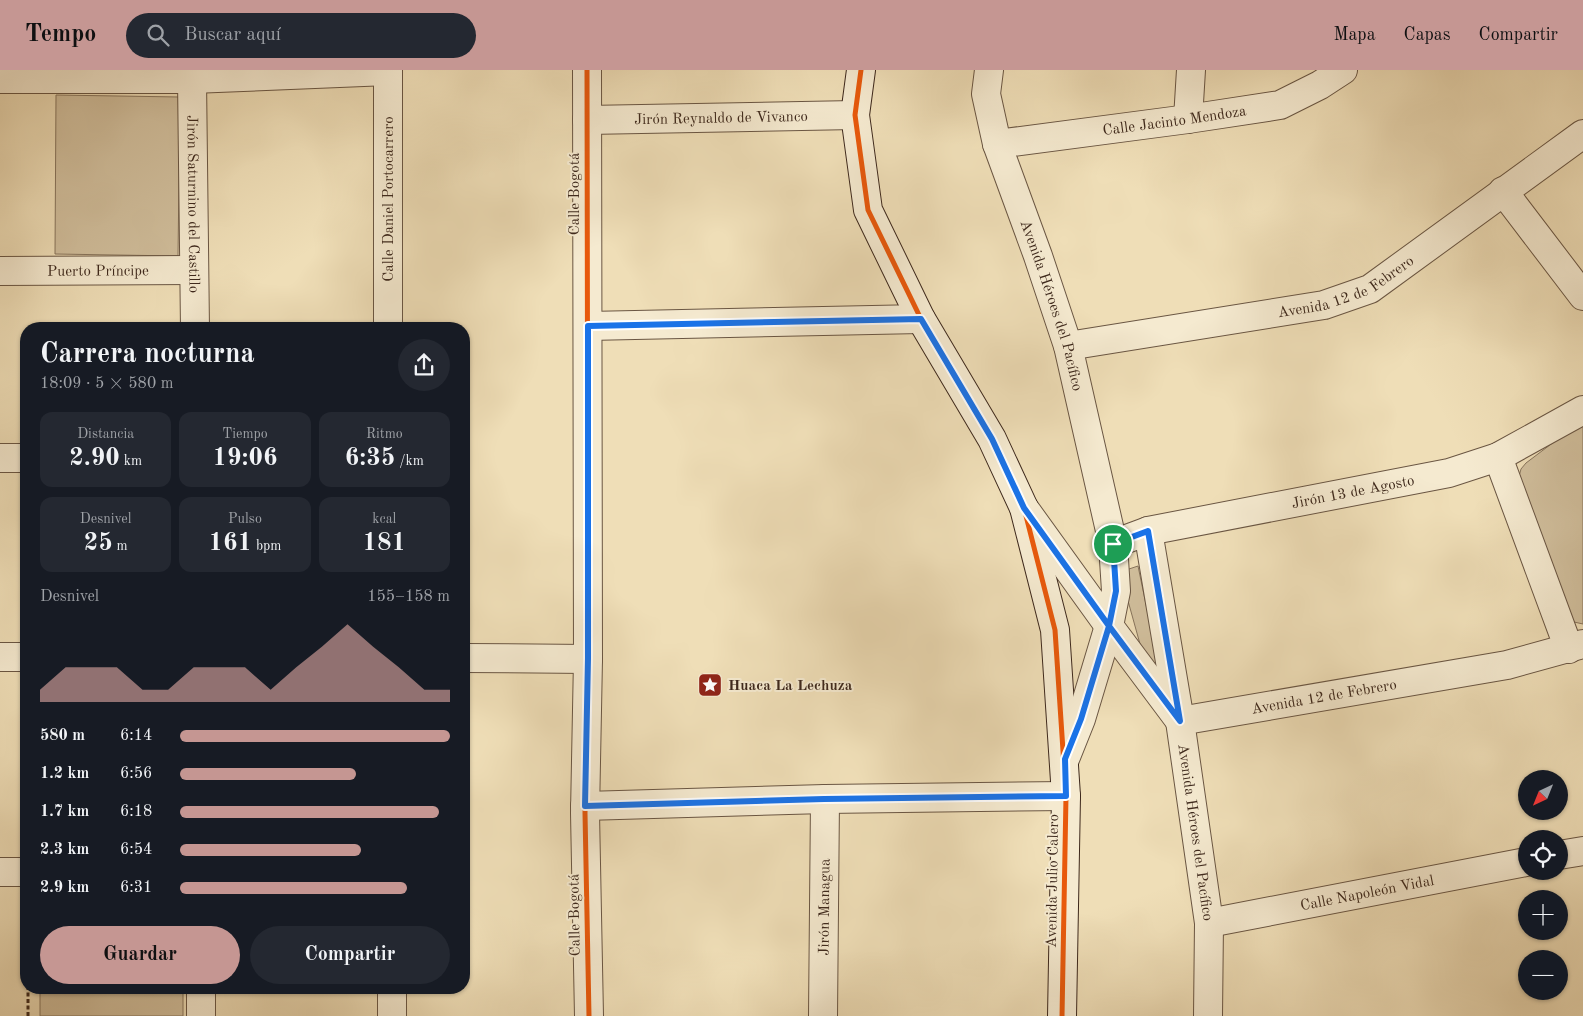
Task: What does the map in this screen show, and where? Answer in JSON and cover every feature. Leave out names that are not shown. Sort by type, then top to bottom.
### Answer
[{"type":"street","name":"Calle Bogotá","points":[[587,70],[588,658],[585,809],[589,1016]]},
{"type":"street","name":"Avenida Julio Calero","points":[[861,70],[855,115],[868,210],[921,319],[992,439],[1024,508],[1055,630],[1066,796],[1062,1016]]},
{"type":"street","name":"Avenida Héroes del Pacífico","points":[[989,70],[986,94],[997,144],[1038,256],[1068,346],[1113,544],[1116,591],[1109,626],[1081,719],[1065,759]]},
{"type":"street","points":[[1188,119],[1191,70]]},
{"type":"street","name":"Calle Jacinto Mendoza","points":[[997,144],[1280,105],[1320,85],[1343,70]]},
{"type":"street","points":[[0,79],[192,79],[388,71]]},
{"type":"street","name":"Calle Daniel Portocarrero","points":[[388,71],[388,322]]},
{"type":"street","name":"Jirón Saturnino del Castillo","points":[[192,79],[195,322]]},
{"type":"street","name":"Jirón Reynaldo de Vivanco","points":[[587,120],[855,115]]},
{"type":"street","name":"Avenida 12 de Febrero","points":[[1068,346],[1324,305],[1370,289],[1583,134]]},
{"type":"street","points":[[1503,191],[1583,296]]},
{"type":"street","name":"Puerto Príncipe","points":[[0,270],[194,270]]},
{"type":"street","points":[[587,322],[921,319]]},
{"type":"street","name":"Jirón 13 de Agosto","points":[[1113,544],[1148,531],[1449,473],[1498,457],[1583,410]]},
{"type":"street","points":[[1498,457],[1576,647]]},
{"type":"street","points":[[0,458],[20,458]]},
{"type":"street","name":"Avenida Julio Calero","points":[[1024,508],[1180,721]]},
{"type":"street","name":"Avenida Héroes del Pacífico","points":[[1148,531],[1180,721],[1209,923],[1208,1016]]},
{"type":"street","name":"Avenida 12 de Febrero","points":[[1180,721],[1507,665],[1576,647]]},
{"type":"street","points":[[0,657],[20,658]]},
{"type":"street","points":[[470,658],[588,658]]},
{"type":"street","points":[[585,809],[824,799],[1066,796]]},
{"type":"street","name":"Jirón Managua","points":[[823,1016],[824,799]]},
{"type":"street","points":[[1568,854],[1583,851]]},
{"type":"street","name":"Calle Napoleón Vidal","points":[[1209,923],[1518,864]]},
{"type":"street","points":[[0,872],[20,872]]},
{"type":"street","points":[[201,994],[201,1016]]},
{"type":"street","points":[[392,994],[392,1016]]},
{"type":"path","points":[[28,994],[28,1016]]},
{"type":"shaded area","points":[[56,95],[180,97],[178,256],[55,254]]},
{"type":"shaded area","points":[[1583,420],[1583,624],[1574,622],[1566,613],[1518,480],[1521,469],[1526,463]]},
{"type":"shaded area","points":[[1138,566],[1160,672],[1145,662],[1120,572]]},
{"type":"shaded area","points":[[40,994],[183,994],[183,1016],[40,1016]]},
{"type":"cycle path","points":[[587,70],[588,659],[585,813],[589,1016]]},
{"type":"cycle path","points":[[861,70],[855,115],[868,210],[921,319],[992,439],[1024,508],[1055,630],[1066,796],[1062,1016]]},
{"type":"place","name":"Huaca La Lechuza","points":[[710,685]]},
{"type":"route","points":[[1113,544],[1116,591],[1109,626],[1024,508],[992,439],[921,319],[588,326],[588,658],[585,806],[824,799],[1066,796],[1065,759],[1081,719],[1109,626],[1180,721],[1148,531],[1113,544]]}]
